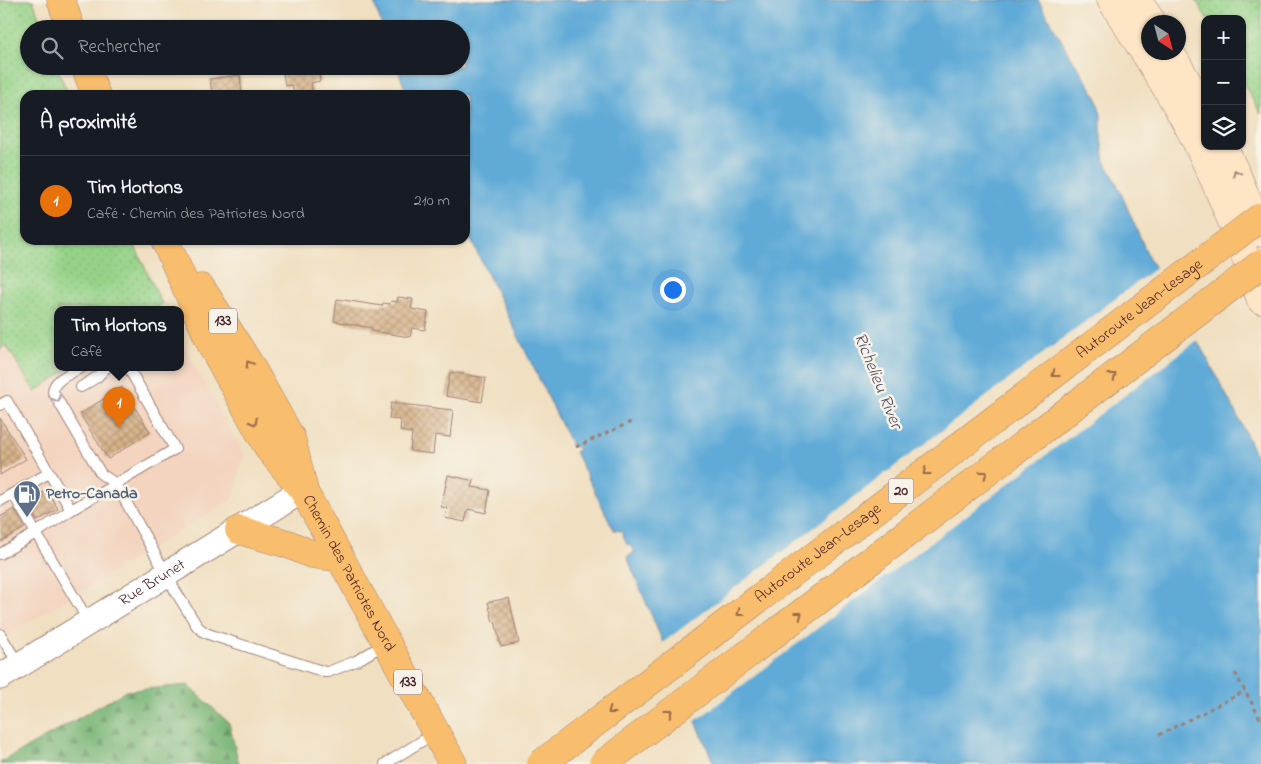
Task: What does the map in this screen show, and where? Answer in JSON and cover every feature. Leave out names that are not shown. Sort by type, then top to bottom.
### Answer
[{"type":"main road","points":[[61,0],[68,20]]},
{"type":"main road","points":[[1111,0],[1188,125],[1225,204],[1261,300]]},
{"type":"main road","points":[[1137,0],[1147,15]]},
{"type":"main road","points":[[1175,60],[1201,105]]},
{"type":"main road","points":[[88,75],[94,90]]},
{"type":"main road","points":[[1225,150],[1238,176],[1261,233]]},
{"type":"main road","name":"Autoroute Jean-Lesage","points":[[541,764],[1261,217]]},
{"type":"main road","name":"Chemin des Patriotes Nord","points":[[169,245],[194,307],[251,367],[291,438],[304,490],[453,764]]},
{"type":"main road","name":"20","points":[[603,764],[1261,264]]},
{"type":"main road","points":[[239,530],[288,544],[311,554],[340,558]]},
{"type":"street","name":"Rue Brunet","points":[[10,671],[304,490]]},
{"type":"lane","points":[[75,371],[57,382],[53,392],[101,474],[116,484],[197,626],[204,632],[328,672],[351,663],[386,643]]},
{"type":"lane","points":[[81,388],[103,371]]},
{"type":"lane","points":[[0,554],[175,449],[130,371]]},
{"type":"lane","points":[[0,405],[7,401],[71,510]]},
{"type":"lane","points":[[0,501],[49,473]]},
{"type":"lane","points":[[13,494],[89,622]]},
{"type":"lane","points":[[0,634],[10,671]]},
{"type":"lane","points":[[385,764],[436,732]]},
{"type":"path","points":[[576,447],[631,422]]},
{"type":"path","points":[[1235,673],[1261,720]]},
{"type":"path","points":[[1159,735],[1245,691]]},
{"type":"shaded area","points":[[6,345],[35,392],[65,371],[184,371],[184,345],[244,456],[233,499],[0,640],[0,349]]},
{"type":"green space","points":[[0,0],[33,0],[40,20],[20,20],[20,75],[60,75],[67,90],[20,90],[20,245],[134,245],[162,304],[159,306],[54,306],[54,371],[65,371],[35,392],[6,345],[0,349]]},
{"type":"green space","points":[[1196,0],[1261,0],[1261,114],[1246,88],[1246,15],[1205,15]]},
{"type":"green space","points":[[188,685],[229,723],[239,764],[0,764],[126,691]]},
{"type":"water","name":"Richelieu River","points":[[373,0],[1038,0],[1096,96],[1101,115],[1101,139],[1105,161],[1149,258],[1208,360],[1241,423],[1261,467],[1261,764],[714,764],[627,557],[634,553],[630,544],[627,545],[621,531],[614,530],[575,452],[578,450],[575,445],[572,446],[470,238],[470,90],[405,90],[400,75],[470,75],[470,20],[380,20]]},
{"type":"pier","points":[[1157,267],[1199,339],[694,722],[661,644]]},
{"type":"building","points":[[240,75],[242,90],[211,90],[210,79]]},
{"type":"building","points":[[283,75],[319,75],[320,81],[311,83],[312,90],[293,90],[292,85],[285,86]]},
{"type":"building","points":[[398,297],[413,299],[411,309],[428,312],[425,330],[412,328],[410,337],[372,331],[372,328],[334,321],[337,299],[382,306],[383,303],[397,302]]},
{"type":"building","points":[[450,372],[486,378],[482,402],[446,396]]},
{"type":"building","points":[[122,387],[150,432],[108,459],[80,414]]},
{"type":"building","points":[[391,403],[453,410],[450,437],[435,435],[433,454],[410,451],[412,433],[400,431],[401,420],[389,419]]},
{"type":"building","points":[[0,418],[26,459],[0,475]]},
{"type":"building","points":[[448,475],[474,481],[472,487],[490,490],[486,513],[468,509],[465,522],[445,518],[447,508],[441,507]]},
{"type":"building","points":[[47,490],[58,509],[37,521],[26,502]]},
{"type":"building","points":[[14,509],[25,528],[0,542],[0,517]]},
{"type":"building","points":[[509,598],[519,643],[501,647],[488,602]]},
{"type":"place","name":"Tim Hortons","points":[[119,428]]},
{"type":"place","name":"Petro-Canada","points":[[27,518]]}]
